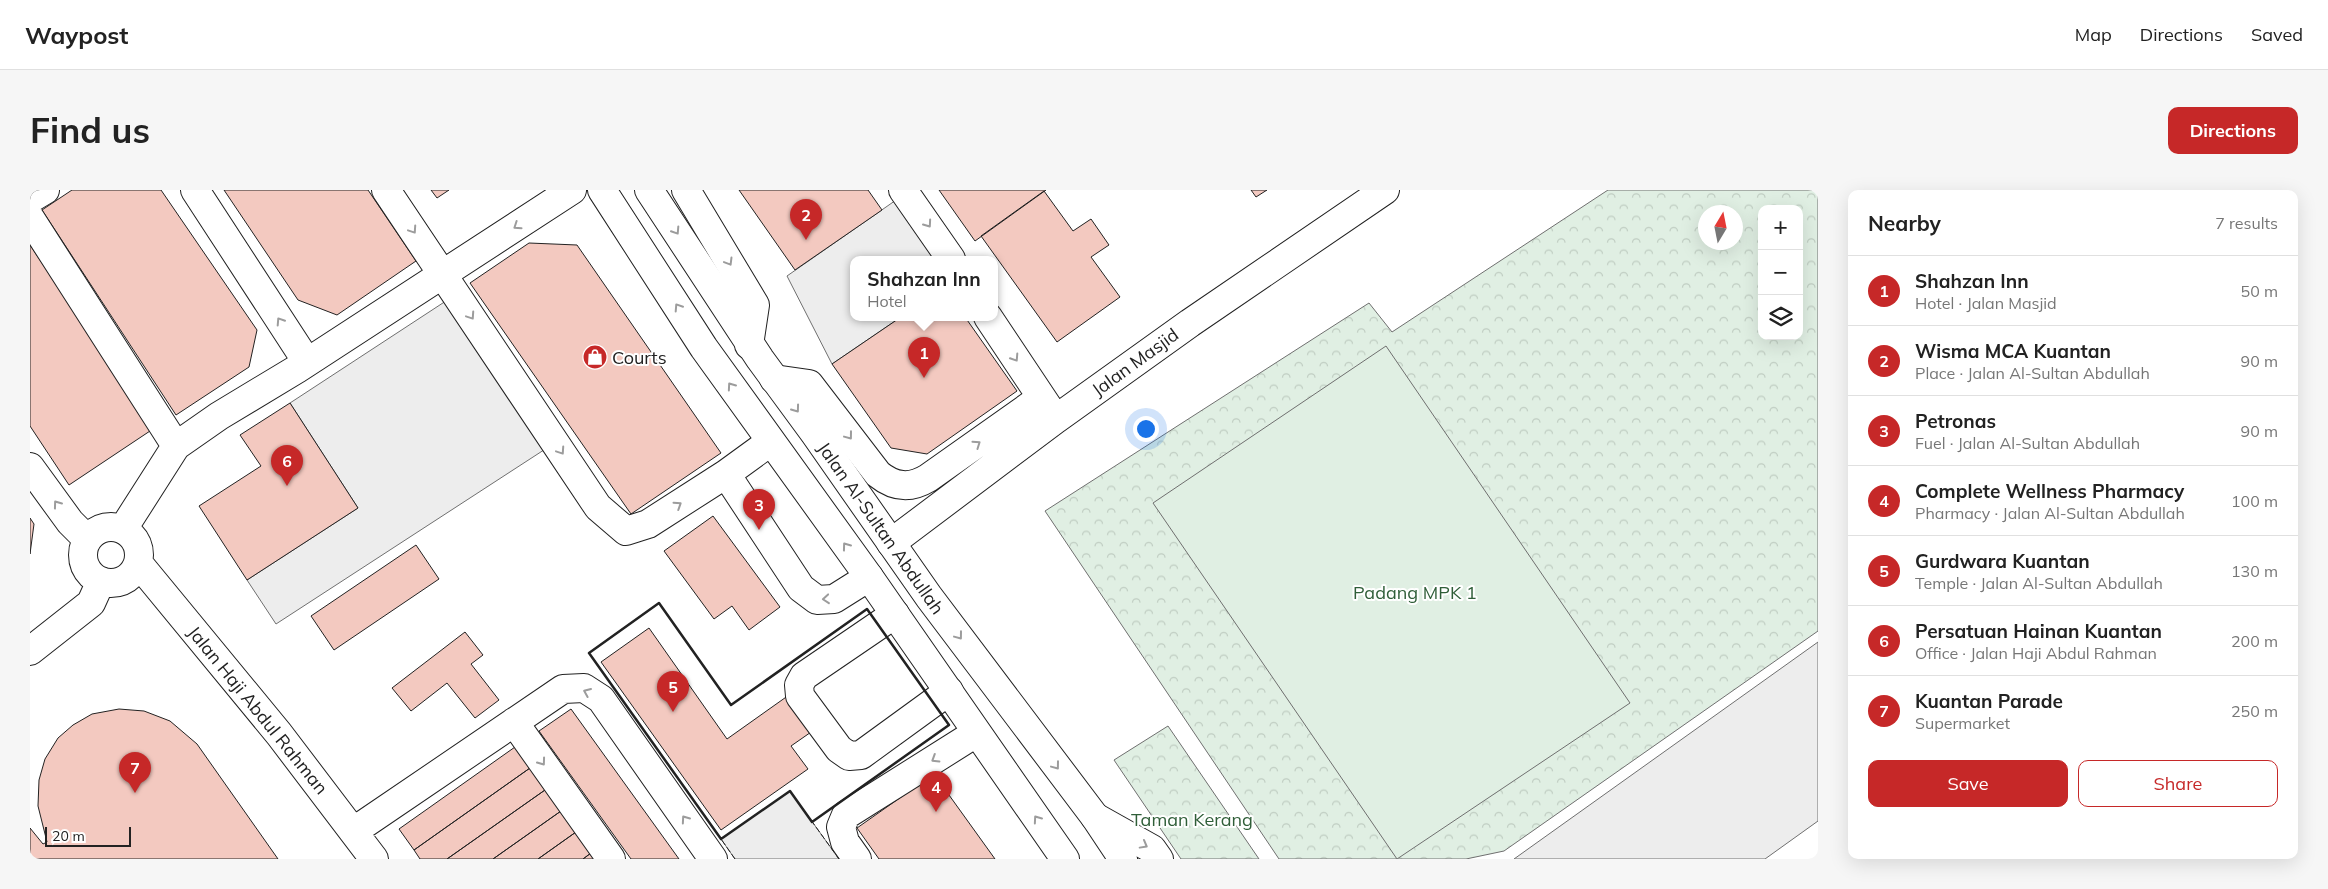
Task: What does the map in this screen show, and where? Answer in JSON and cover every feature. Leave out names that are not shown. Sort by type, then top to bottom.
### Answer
[{"type":"street","points":[[30,199],[45,190]]},
{"type":"street","points":[[195,190],[307,362]]},
{"type":"street","points":[[386,190],[598,506],[626,531],[648,524],[726,474],[770,442]]},
{"type":"street","points":[[123,529],[176,446],[219,416],[444,275],[539,198],[572,190]]},
{"type":"street","points":[[602,190],[704,348],[869,577],[1065,859]]},
{"type":"street","name":"Jalan Al-Sultan Abdullah","points":[[649,190],[749,345],[929,597],[1095,818],[1123,859]]},
{"type":"street","points":[[686,190],[755,304],[749,345]]},
{"type":"street","points":[[903,190],[949,256]]},
{"type":"street","name":"Jalan Masjid","points":[[891,543],[1049,409],[1197,318],[1385,190]]},
{"type":"street","points":[[30,218],[176,446]]},
{"type":"street","points":[[774,378],[809,384],[878,474],[888,482],[901,486],[917,484],[1049,409],[991,321]]},
{"type":"street","points":[[30,466],[70,522],[87,539]]},
{"type":"street","points":[[726,474],[801,588],[817,600],[834,599],[869,577]]},
{"type":"street","points":[[107,526],[129,532],[136,541],[140,552],[134,573],[117,583],[94,578],[84,563],[84,546],[87,539],[96,530],[107,526]]},
{"type":"street","name":"Jalan Haji Abdul Rahman","points":[[138,564],[279,734],[374,859]]},
{"type":"street","points":[[30,651],[91,604],[101,581]]},
{"type":"street","points":[[895,614],[804,676],[799,686],[800,696],[839,749],[849,756],[855,756],[861,755],[949,691]]},
{"type":"street","points":[[354,831],[563,689],[584,688],[601,699],[713,859]]},
{"type":"street","points":[[514,722],[611,859]]},
{"type":"street","points":[[857,859],[846,842],[841,827],[846,814],[976,733]]},
{"type":"street","points":[[1095,818],[1152,849],[1159,859]]},
{"type":"green space","name":"Padang MPK 1","points":[[1608,190],[1818,190],[1818,631],[1504,851],[1466,859],[1279,859],[1045,511],[1369,303],[1392,332]]},
{"type":"green space","points":[[1386,346],[1630,703],[1397,859],[1153,503]]},
{"type":"green space","name":"Taman Kerang","points":[[1168,726],[1259,859],[1181,859],[1114,760]]},
{"type":"shaded area","points":[[909,191],[955,256],[850,256],[850,321],[895,321],[832,364],[787,276]]},
{"type":"shaded area","points":[[452,297],[550,446],[276,624],[247,580],[358,508],[290,403]]},
{"type":"shaded area","points":[[1818,642],[1818,821],[1765,859],[1514,859]]},
{"type":"shaded area","points":[[790,791],[839,859],[735,859],[721,839]]},
{"type":"building","points":[[72,190],[161,190],[257,330],[249,367],[176,415],[42,210]]},
{"type":"building","points":[[224,190],[368,190],[416,261],[337,315],[298,300]]},
{"type":"building","points":[[431,190],[449,190],[437,198]]},
{"type":"building","points":[[739,190],[868,190],[882,210],[795,270]]},
{"type":"building","points":[[939,190],[1046,190],[975,241]]},
{"type":"building","points":[[1251,190],[1267,190],[1256,197]]},
{"type":"building","points":[[1044,191],[1073,231],[1091,219],[1109,245],[1091,257],[1120,297],[1057,342],[998,260],[998,256],[995,256],[981,236]]},
{"type":"building","points":[[529,243],[577,245],[721,453],[631,514],[470,283]]},
{"type":"building","points":[[30,245],[153,429],[69,485],[30,426]]},
{"type":"building","points":[[895,321],[968,321],[1017,391],[927,454],[891,448],[832,364]]},
{"type":"building","points":[[290,403],[358,508],[247,580],[199,506],[261,466],[240,435]]},
{"type":"building","points":[[713,516],[780,607],[749,630],[732,606],[714,619],[664,551]]},
{"type":"building","points":[[30,518],[34,524],[30,554]]},
{"type":"building","points":[[416,545],[439,579],[334,650],[311,616]]},
{"type":"building","points":[[649,628],[727,739],[789,695],[814,730],[791,746],[808,769],[721,830],[601,662]]},
{"type":"building","points":[[465,632],[483,655],[471,664],[499,700],[475,718],[447,683],[411,711],[392,688]]},
{"type":"building","points":[[119,709],[144,711],[170,721],[197,744],[278,859],[30,859],[30,828],[43,844],[47,842],[38,806],[39,780],[45,759],[58,738],[73,725],[92,714]]},
{"type":"building","points":[[571,709],[679,859],[631,859],[539,731]]},
{"type":"building","points":[[515,747],[530,768],[414,850],[399,829]]},
{"type":"building","points":[[530,768],[545,790],[447,859],[420,859],[414,850]]},
{"type":"building","points":[[921,783],[939,786],[949,795],[995,859],[879,859],[857,828]]},
{"type":"building","points":[[545,790],[561,811],[493,859],[447,859]]},
{"type":"building","points":[[561,811],[576,832],[538,859],[493,859]]},
{"type":"building","points":[[576,832],[591,853],[583,859],[538,859]]},
{"type":"building","points":[[591,853],[595,859],[583,859]]},
{"type":"fence","points":[[735,859],[721,839],[790,791],[839,859]]},
{"type":"wall","points":[[659,603],[731,705],[867,609],[949,725],[812,822],[790,791],[721,839],[589,653],[659,603]]},
{"type":"place","name":"Wisma MCA Kuantan","points":[[806,240]]},
{"type":"place","name":"Courts","points":[[595,357]]},
{"type":"place","name":"Shahzan Inn","points":[[924,378]]},
{"type":"place","name":"Persatuan Hainan Kuantan","points":[[287,486]]},
{"type":"place","name":"Petronas","points":[[759,530]]},
{"type":"place","name":"Gurdwara Kuantan","points":[[673,712]]},
{"type":"place","name":"Kuantan Parade","points":[[135,793]]},
{"type":"place","name":"Complete Wellness Pharmacy","points":[[936,812]]}]
